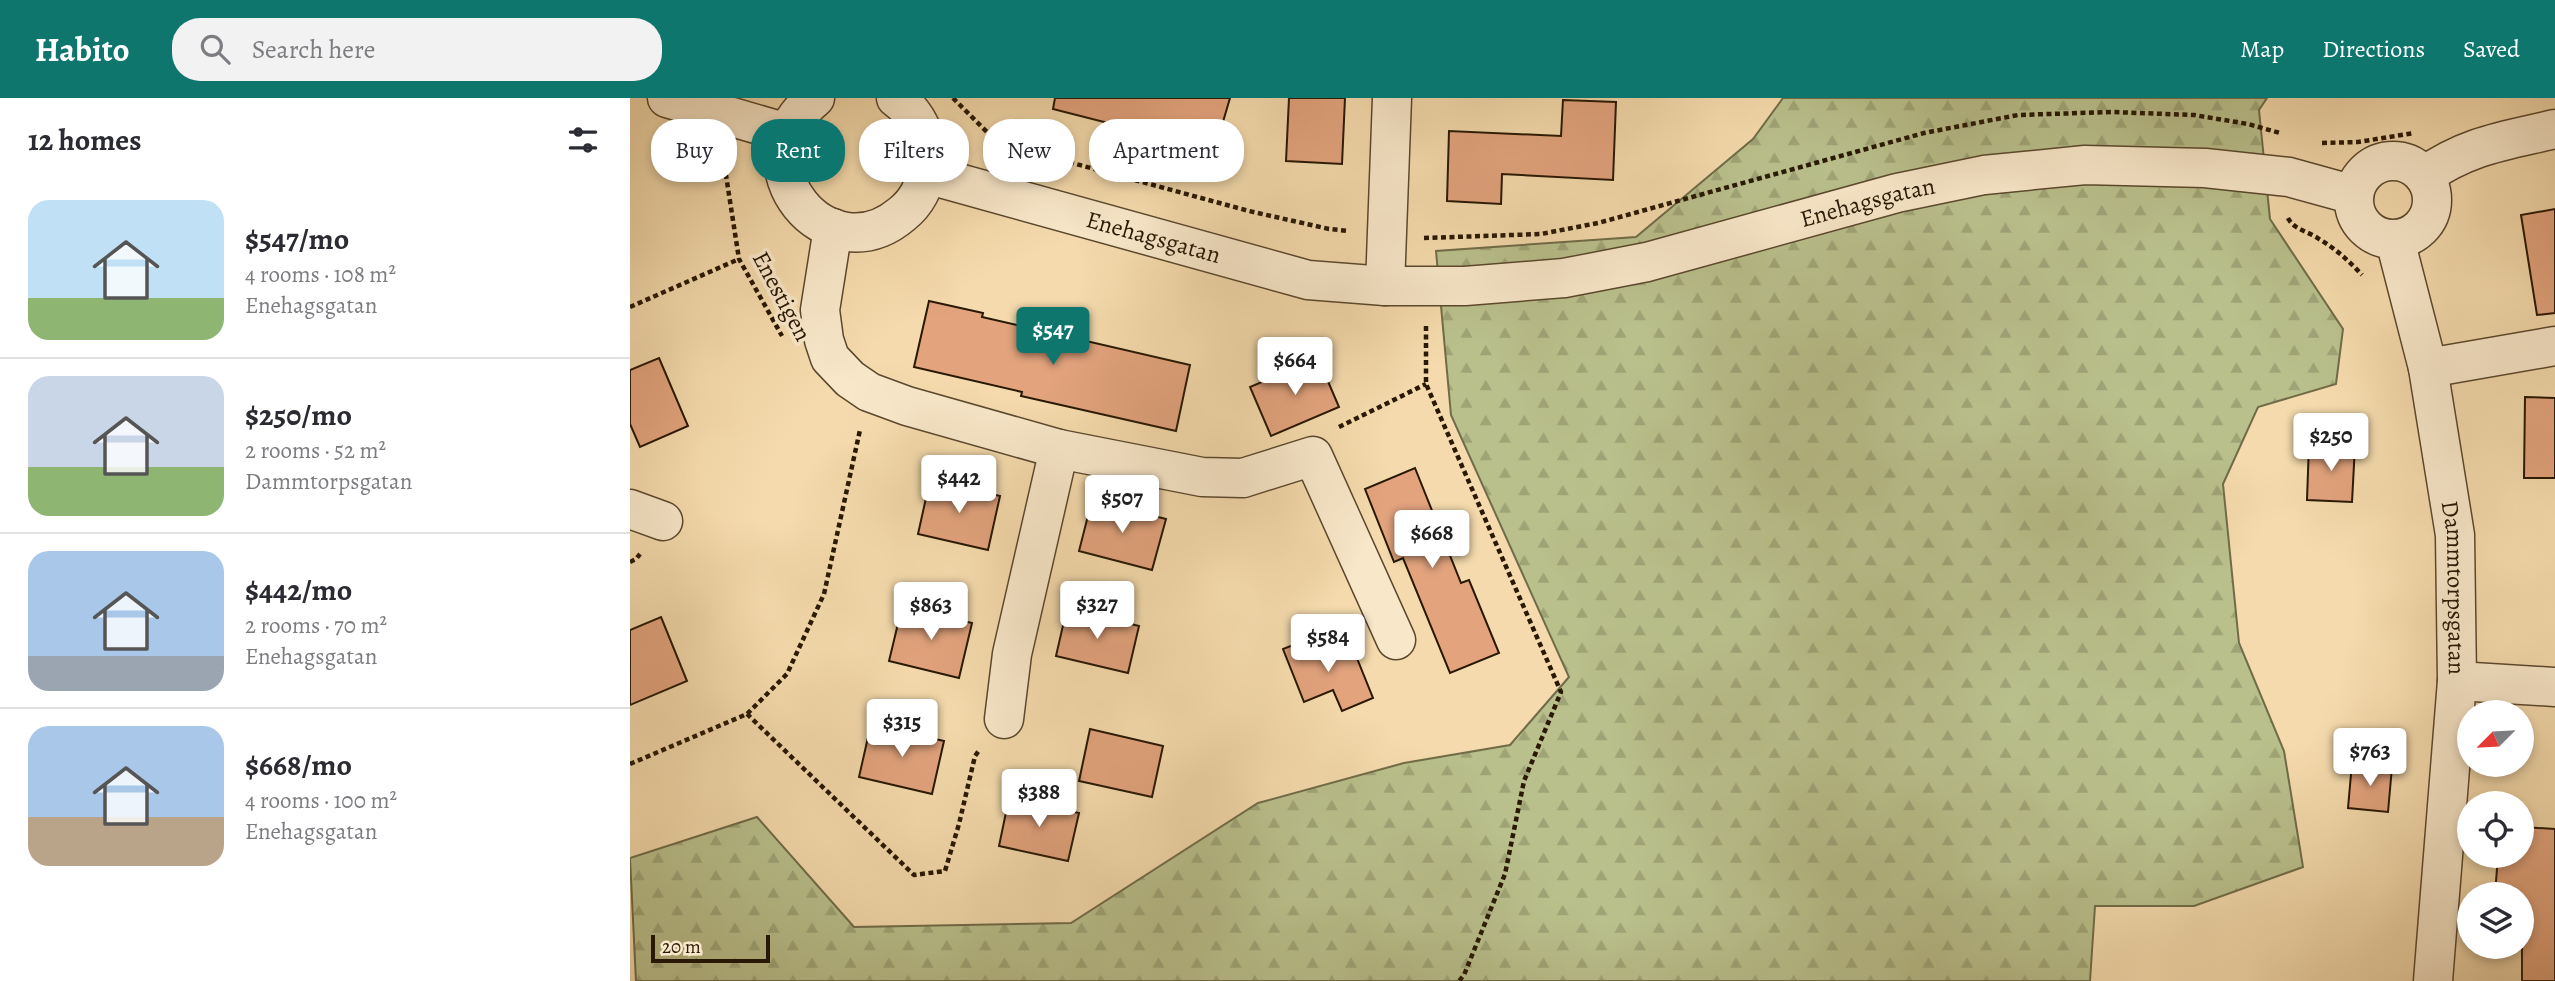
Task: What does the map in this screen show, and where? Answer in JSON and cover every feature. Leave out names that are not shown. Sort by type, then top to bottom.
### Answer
[{"type":"street","points":[[667,98],[751,122]]},
{"type":"street","points":[[795,119],[814,98]]},
{"type":"street","points":[[896,98],[912,112],[916,119]]},
{"type":"street","points":[[1385,286],[1392,98]]},
{"type":"street","points":[[2550,98],[2555,121]]},
{"type":"street","points":[[2424,177],[2447,160],[2477,147],[2555,129]]},
{"type":"street","points":[[2383,162],[2406,163],[2424,177],[2431,190],[2430,213],[2417,232],[2395,240],[2380,238],[2366,230],[2357,218],[2354,195],[2363,174],[2383,162]]},
{"type":"street","name":"Enehagsgatan","points":[[955,182],[1308,280],[1385,286],[1564,278],[1647,262],[1897,193],[1983,174],[2085,164],[2205,168],[2289,177],[2354,195]]},
{"type":"street","points":[[787,182],[792,196],[810,215],[832,228],[859,232],[886,225],[908,210],[916,200],[923,182]]},
{"type":"street","points":[[832,228],[820,310],[824,340],[830,358],[850,379],[869,392],[907,406],[1059,449],[1202,477],[1243,478],[1313,456],[1396,640]]},
{"type":"street","name":"Dammtorpsgatan","points":[[2395,240],[2428,368],[2455,535],[2457,681],[2433,981]]},
{"type":"street","points":[[2428,368],[2555,346]]},
{"type":"street","points":[[1004,719],[1012,654],[1059,449]]},
{"type":"street","points":[[2457,681],[2555,687]]},
{"type":"path","points":[[954,98],[989,134],[1028,151],[1250,211],[1329,229],[1431,238],[1553,232],[1657,208],[1924,132],[2018,115],[2112,112],[2194,115],[2248,124],[2292,137],[2286,215],[2291,226],[2317,237],[2345,257],[2367,280]]},
{"type":"path","name":"Enestigen","points":[[729,115],[725,134],[725,169],[739,258],[788,346]]},
{"type":"path","points":[[2311,141],[2358,142],[2423,131]]},
{"type":"path","points":[[630,307],[739,258]]},
{"type":"path","points":[[1426,286],[1426,384],[1561,692],[1524,781],[1505,874],[1464,975],[1459,981]]},
{"type":"path","points":[[1313,456],[1317,438],[1426,384]]},
{"type":"path","points":[[630,764],[747,714],[787,674],[824,594],[869,392]]},
{"type":"path","points":[[747,714],[914,875],[945,871],[975,756],[1004,719]]},
{"type":"green space","points":[[1783,98],[2267,98],[2259,110],[2270,219],[2343,329],[2336,384],[2258,407],[2223,484],[2239,643],[2284,751],[2303,867],[2194,906],[2095,906],[2090,981],[636,981],[630,858],[757,817],[854,927],[1071,923],[1258,803],[1404,763],[1510,745],[1569,677],[1451,415],[1436,251],[1636,237],[1753,139]]},
{"type":"building","points":[[1055,98],[1230,98],[1224,119],[1092,119],[1053,109]]},
{"type":"building","points":[[1289,98],[1345,98],[1342,164],[1286,161]]},
{"type":"building","points":[[1563,100],[1616,102],[1613,180],[1502,174],[1501,204],[1447,201],[1449,131],[1561,136]]},
{"type":"building","points":[[2555,209],[2555,313],[2537,315],[2521,215]]},
{"type":"building","points":[[929,301],[983,313],[982,317],[1190,365],[1176,431],[1021,396],[1022,392],[914,367]]},
{"type":"building","points":[[659,358],[688,426],[640,447],[630,424],[630,370]]},
{"type":"building","points":[[1318,358],[1339,407],[1271,436],[1250,387]]},
{"type":"building","points":[[2525,397],[2555,398],[2555,478],[2524,478]]},
{"type":"building","points":[[2309,444],[2355,446],[2352,502],[2307,500]]},
{"type":"building","points":[[1415,468],[1461,583],[1469,580],[1499,653],[1450,673],[1403,558],[1394,562],[1365,489]]},
{"type":"building","points":[[930,480],[1000,496],[988,550],[918,534]]},
{"type":"building","points":[[1092,500],[1166,519],[1152,570],[1079,551]]},
{"type":"building","points":[[902,607],[972,623],[959,678],[889,661]]},
{"type":"building","points":[[1067,608],[1139,626],[1128,673],[1056,656]]},
{"type":"building","points":[[661,617],[687,681],[630,705],[630,630]]},
{"type":"building","points":[[1313,637],[1321,659],[1352,646],[1373,698],[1342,711],[1333,690],[1304,702],[1283,649]]},
{"type":"building","points":[[871,724],[944,741],[932,794],[859,777]]},
{"type":"building","points":[[1090,729],[1163,746],[1152,797],[1079,781]]},
{"type":"building","points":[[2352,763],[2392,767],[2388,812],[2348,808]]},
{"type":"building","points":[[1009,798],[1079,813],[1068,861],[999,846]]},
{"type":"building","points":[[2534,828],[2555,829],[2555,981],[2522,981],[2522,959],[2534,959],[2534,882],[2496,882],[2497,868],[2534,868]]}]
